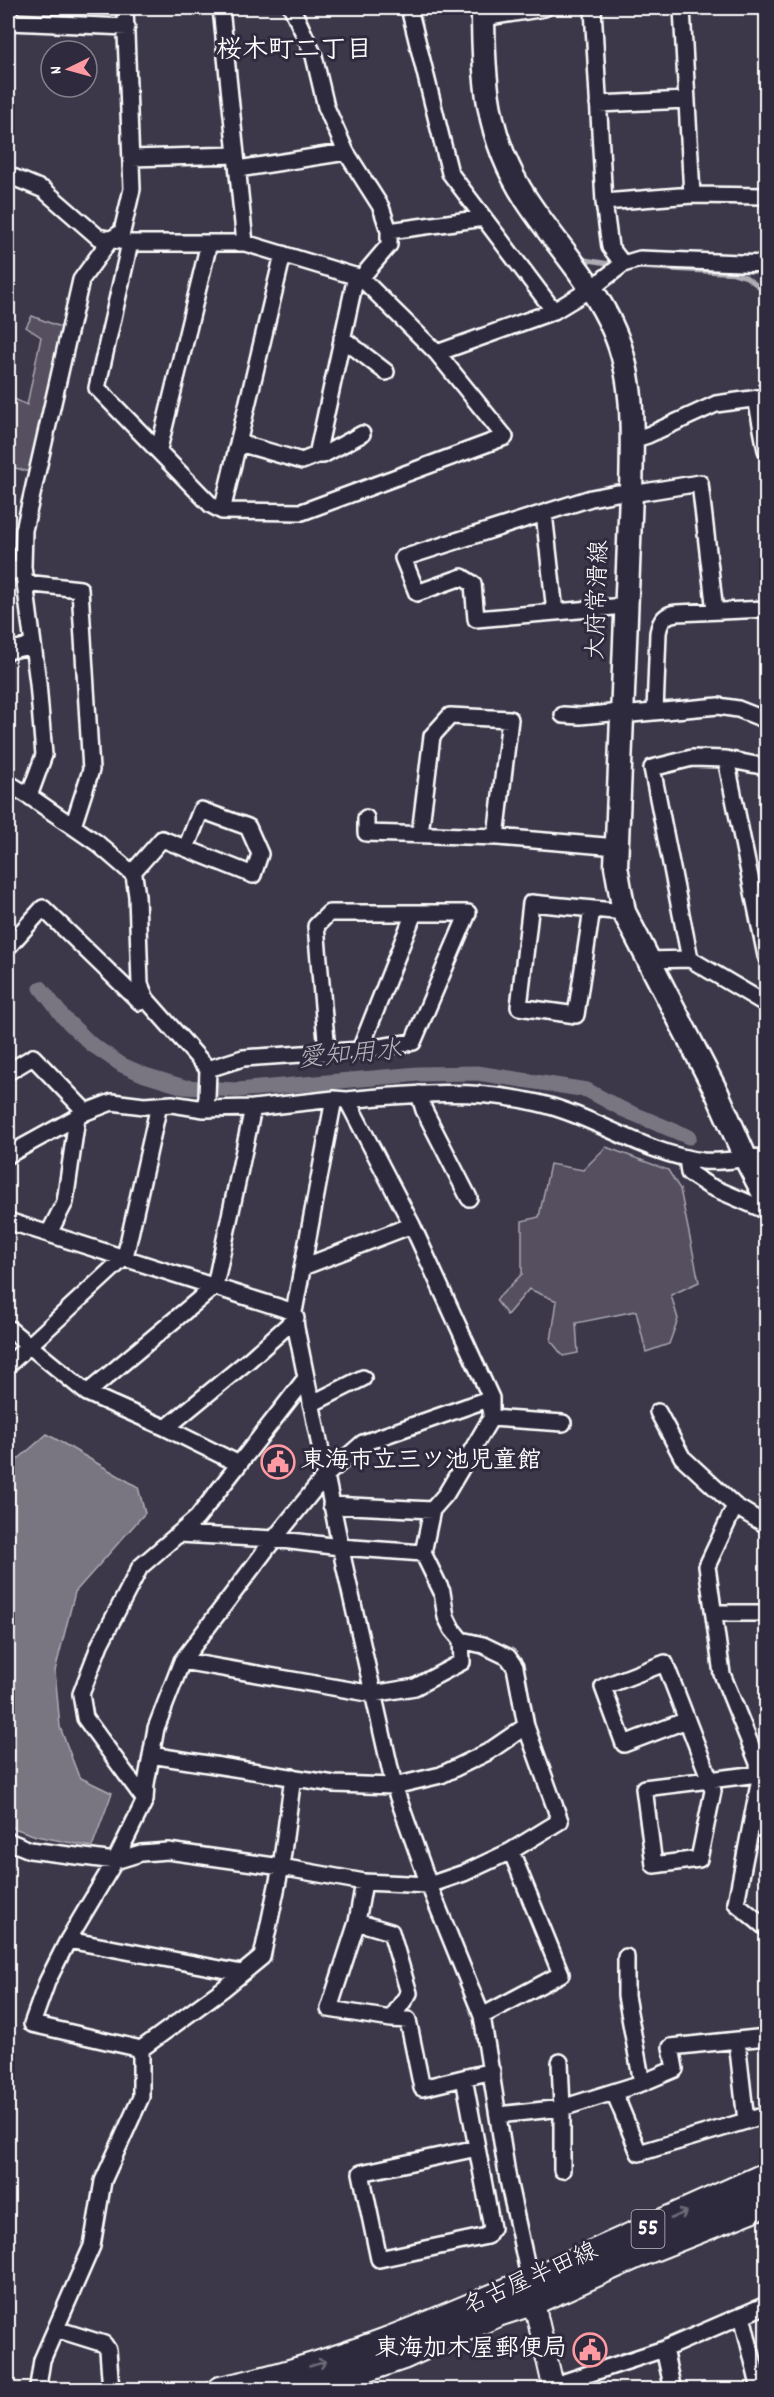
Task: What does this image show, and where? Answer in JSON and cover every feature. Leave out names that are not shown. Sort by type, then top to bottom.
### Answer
[{"type":"main road","name":"大府常滑線","points":[[483,13],[484,83],[490,114],[505,158],[526,199],[592,288],[615,332],[628,384],[632,440],[631,493],[616,866],[624,912],[717,1094],[756,1157],[766,1198]]},
{"type":"main road","name":"名古屋半田線","points":[[303,2390],[403,2356],[498,2313],[531,2291],[766,2176]]},
{"type":"main road","name":"名古屋半田線","points":[[220,2390],[251,2384],[339,2358],[440,2320],[644,2252],[766,2203]]},
{"type":"street","points":[[9,8],[9,22],[127,27]]},
{"type":"street","points":[[29,796],[44,755],[23,567],[24,530],[81,280],[110,240],[122,232],[132,189],[125,8]]},
{"type":"street","points":[[221,8],[245,243]]},
{"type":"street","points":[[292,8],[314,56],[326,107],[346,152],[381,207],[389,231],[389,245],[358,277],[342,338],[317,455]]},
{"type":"street","points":[[409,8],[450,173],[554,311]]},
{"type":"street","points":[[483,13],[545,8]]},
{"type":"street","points":[[593,8],[604,202],[610,247],[623,264]]},
{"type":"street","points":[[682,8],[692,195]]},
{"type":"street","points":[[598,104],[687,100]]},
{"type":"street","points":[[132,158],[237,162],[346,152]]},
{"type":"street","points":[[8,175],[44,190],[98,237],[130,243],[245,243],[358,277],[436,354],[505,437],[303,512],[222,512],[211,505],[159,449],[97,388],[130,243]]},
{"type":"street","points":[[604,202],[692,195],[766,196]]},
{"type":"street","points":[[389,231],[484,218]]},
{"type":"street","points":[[159,449],[209,243]]},
{"type":"street","points":[[222,512],[283,254]]},
{"type":"street","points":[[436,354],[554,311],[592,288],[623,264],[640,259],[766,264]]},
{"type":"street","points":[[342,338],[386,372]]},
{"type":"street","points":[[632,440],[716,404],[761,398],[766,450]]},
{"type":"street","points":[[239,443],[302,460],[323,455],[362,434]]},
{"type":"street","points":[[625,606],[477,619],[473,584],[462,577],[417,593],[403,558],[591,498],[700,483],[714,603]]},
{"type":"street","points":[[544,513],[555,612]]},
{"type":"street","points":[[8,573],[23,567]]},
{"type":"street","points":[[25,583],[80,589],[91,770],[73,826]]},
{"type":"street","points":[[655,712],[658,633],[666,616],[677,613],[766,609]]},
{"type":"street","points":[[8,651],[33,645]]},
{"type":"street","points":[[563,715],[621,714],[718,706],[738,709],[766,720]]},
{"type":"street","points":[[420,834],[432,736],[450,716],[510,719],[496,837]]},
{"type":"street","points":[[690,959],[652,768],[692,758],[726,759],[766,767]]},
{"type":"street","points":[[726,759],[766,956]]},
{"type":"street","points":[[8,783],[97,843],[134,875],[137,896],[140,984],[146,999],[208,1073],[206,1104]]},
{"type":"street","points":[[132,873],[162,839],[253,875],[260,854],[248,827],[201,810],[186,848]]},
{"type":"street","points":[[366,818],[366,833],[496,837],[617,847]]},
{"type":"street","points":[[592,909],[576,1015],[519,1007],[531,903],[624,912]]},
{"type":"street","points":[[8,947],[43,908],[140,1002],[146,999]]},
{"type":"street","points":[[208,1073],[243,1058],[360,1050],[413,1042],[468,913],[329,913],[316,927],[327,1051]]},
{"type":"street","points":[[360,1050],[414,913]]},
{"type":"street","points":[[647,960],[690,959],[766,1004]]},
{"type":"street","points":[[8,1072],[33,1058],[81,1115]]},
{"type":"street","points":[[8,1155],[81,1115],[112,1102],[144,1106],[206,1104],[253,1108],[440,1092],[484,1094],[540,1103],[573,1113],[664,1151],[687,1158],[728,1161],[756,1157]]},
{"type":"street","points":[[419,1094],[424,1110],[469,1198]]},
{"type":"street","points":[[182,1661],[373,1694],[415,1687],[462,1662],[461,1640],[446,1617],[442,1592],[423,1552],[432,1510],[446,1494],[491,1418],[491,1398],[412,1225],[341,1100]]},
{"type":"street","points":[[341,1100],[303,1267],[295,1315],[331,1505],[394,1786],[429,1885],[482,2016],[508,2180],[553,2388],[664,2349],[766,2305]]},
{"type":"street","points":[[8,1365],[125,1257],[159,1105]]},
{"type":"street","points":[[87,1393],[215,1286],[253,1108]]},
{"type":"street","points":[[49,1233],[65,1202],[81,1115]]},
{"type":"street","points":[[687,1158],[689,1173],[709,1186],[760,1208],[766,1206]]},
{"type":"street","points":[[8,1221],[215,1286],[295,1315]]},
{"type":"street","points":[[303,1267],[412,1225]]},
{"type":"street","points":[[165,1428],[249,1360],[295,1315]]},
{"type":"street","points":[[8,1328],[87,1393],[239,1464]]},
{"type":"street","points":[[145,1800],[85,1718],[81,1694],[100,1644],[140,1567],[197,1518],[306,1378]]},
{"type":"street","points":[[311,1404],[363,1378]]},
{"type":"street","points":[[293,1777],[281,1867],[262,1957],[141,2049],[32,2024],[46,1982],[68,1940],[116,1861],[145,1800],[156,1728],[182,1661],[274,1539],[325,1476],[363,1443],[491,1398]]},
{"type":"street","points":[[658,1412],[682,1456],[735,1506],[766,1525]]},
{"type":"street","points":[[491,1418],[563,1423]]},
{"type":"street","points":[[331,1505],[432,1510]]},
{"type":"street","points":[[735,1506],[707,1566],[722,1674],[758,1763],[759,1784],[736,1903],[766,1928]]},
{"type":"street","points":[[179,1534],[274,1539],[340,1547],[423,1552]]},
{"type":"street","points":[[714,1613],[766,1613]]},
{"type":"street","points":[[8,1841],[30,1850],[116,1861],[141,1853],[168,1851],[281,1867],[364,1882],[429,1885],[464,1873],[511,1851],[560,1821],[526,1726],[515,1667],[508,1657],[483,1645],[461,1640]]},
{"type":"street","points":[[687,1720],[624,1744],[603,1687],[665,1663],[687,1720],[710,1780],[713,1791],[699,1859],[654,1864],[644,1788],[710,1780],[758,1774]]},
{"type":"street","points":[[151,1755],[334,1784],[394,1786],[441,1775],[488,1752],[526,1726]]},
{"type":"street","points":[[482,2016],[561,1974],[511,1851]]},
{"type":"street","points":[[364,1882],[357,1922],[329,2009],[408,2020],[422,2088],[492,2071]]},
{"type":"street","points":[[357,1922],[391,1932],[409,1993],[391,2019]]},
{"type":"street","points":[[68,1940],[242,1973]]},
{"type":"street","points":[[626,1957],[626,1996],[642,2083]]},
{"type":"street","points":[[498,2115],[562,2108],[642,2083],[675,2069],[671,2047],[766,2037]]},
{"type":"street","points":[[736,2041],[746,2121]]},
{"type":"street","points":[[38,2386],[42,2360],[92,2246],[103,2181],[141,2097],[141,2049]]},
{"type":"street","points":[[560,2062],[562,2170]]},
{"type":"street","points":[[464,2078],[492,2228],[487,2236],[379,2259],[362,2173],[477,2148]]},
{"type":"street","points":[[614,2092],[639,2153],[766,2115]]},
{"type":"street","points":[[742,2315],[760,2390]]},
{"type":"street","points":[[56,2329],[104,2344],[108,2350],[111,2390]]},
{"type":"street","points":[[664,2349],[673,2390]]},
{"type":"shaded area","points":[[32,316],[63,328],[30,472],[8,466],[8,396],[27,405],[41,337],[26,327]]},
{"type":"shaded area","points":[[606,1147],[668,1170],[680,1189],[699,1282],[671,1295],[678,1319],[669,1344],[646,1352],[636,1311],[576,1323],[578,1353],[563,1356],[551,1341],[557,1301],[529,1289],[507,1315],[496,1300],[522,1274],[522,1221],[539,1217],[550,1164],[583,1170]]},
{"type":"shaded area","points":[[47,1434],[138,1487],[145,1513],[75,1592],[55,1671],[60,1727],[79,1777],[112,1793],[92,1847],[36,1836],[8,1826],[8,1468]]},
{"type":"waterway","points":[[474,65],[482,127],[493,159]]},
{"type":"waterway","points":[[581,259],[617,265]]},
{"type":"waterway","points":[[631,267],[733,273],[746,277],[766,292]]},
{"type":"waterway","name":"愛知用水","points":[[41,988],[64,1018],[91,1044],[122,1065],[184,1087],[237,1090],[418,1074],[477,1073],[587,1090],[622,1109],[689,1137]]},
{"type":"place","name":"東海市立三ツ池児童館","points":[[278,1462]]},
{"type":"place","name":"東海加木屋郵便局","points":[[590,2350]]},
{"type":"district","name":"桜木町二丁目","points":[[294,51]]}]
